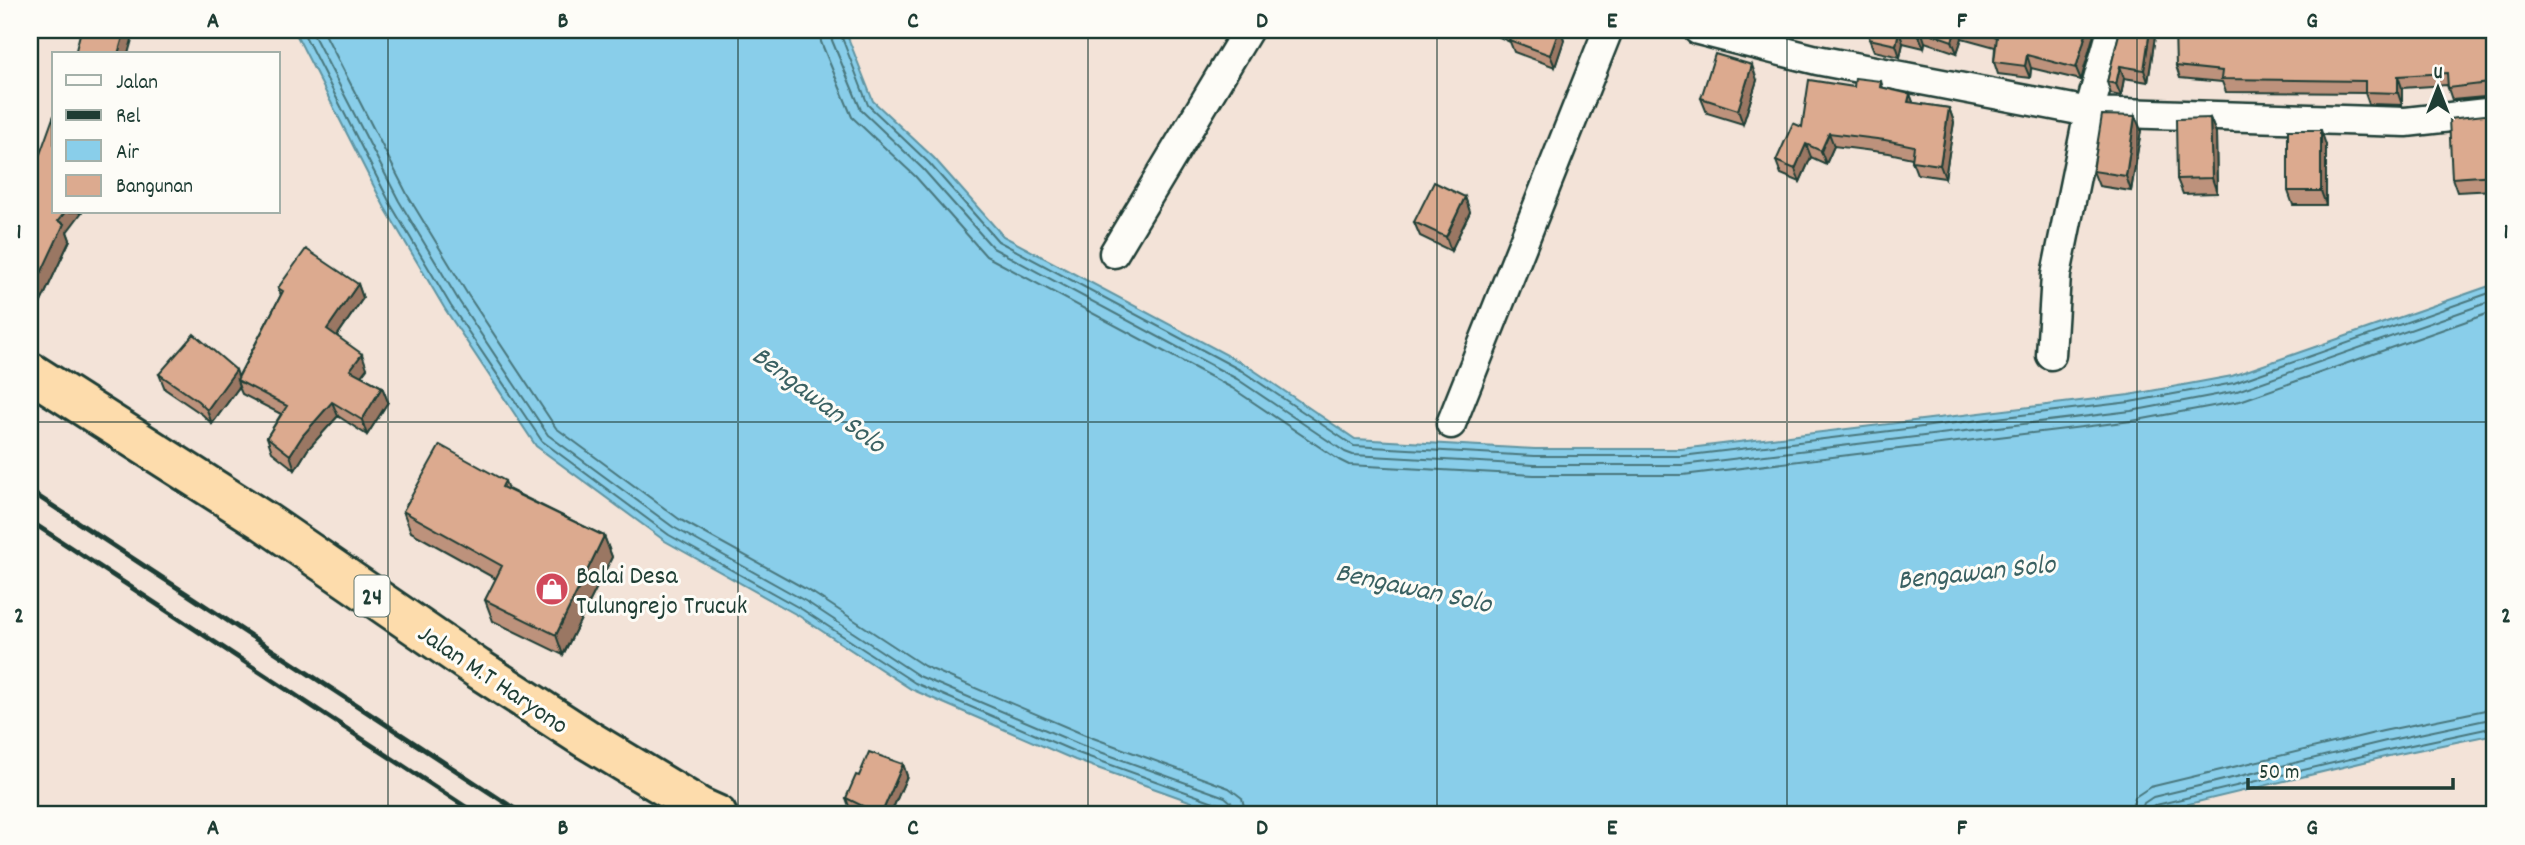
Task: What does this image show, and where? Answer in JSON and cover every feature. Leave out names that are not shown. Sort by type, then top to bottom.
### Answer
[{"type":"highway","name":"Jalan M.T Haryono","points":[[30,372],[265,522],[477,668],[577,733],[699,807],[717,815]]},
{"type":"street","points":[[1114,253],[1248,30]]},
{"type":"street","points":[[1451,424],[1608,30]]},
{"type":"street","points":[[1698,30],[1817,60],[2089,111],[2406,122],[2495,112]]},
{"type":"street","points":[[2051,355],[2056,275],[2089,111],[2112,30]]},
{"type":"water","name":"Bengawan Solo","points":[[294,30],[845,30],[873,101],[934,158],[1003,236],[1246,365],[1355,439],[1535,449],[1681,449],[2129,395],[2232,376],[2495,284],[2495,734],[2389,756],[2143,815],[1228,815],[1075,760],[911,689],[799,616],[665,541],[536,446],[445,309],[385,208]]},
{"type":"building","points":[[81,30],[125,30],[119,52],[76,52]]},
{"type":"building","points":[[1506,30],[1559,30],[1550,55],[1509,40],[1512,33]]},
{"type":"building","points":[[1871,30],[1921,30],[1919,36],[1899,31],[1896,45],[1869,39]]},
{"type":"building","points":[[1921,30],[1956,30],[1952,41]]},
{"type":"building","points":[[1972,30],[2087,30],[2076,68],[2027,55],[2025,66],[1994,62],[1997,37]]},
{"type":"building","points":[[2120,30],[2150,30],[2144,70],[2120,66],[2116,84],[2107,82]]},
{"type":"building","points":[[2175,30],[2495,30],[2495,85],[2489,83],[2448,88],[2447,73],[2398,76],[2398,93],[2365,92],[2365,81],[2221,79],[2222,71],[2176,66]]},
{"type":"building","points":[[1715,54],[1752,65],[1738,110],[1701,98]]},
{"type":"building","points":[[1855,78],[1881,81],[1880,87],[1910,94],[1908,102],[1949,108],[1940,165],[1912,161],[1914,146],[1829,133],[1821,151],[1806,144],[1795,169],[1776,161],[1793,123],[1802,127],[1809,80],[1854,87]]},
{"type":"building","points":[[2493,114],[2495,175],[2452,178],[2449,119]]},
{"type":"building","points":[[2102,115],[2135,116],[2126,176],[2093,171]]},
{"type":"building","points":[[2210,118],[2212,178],[2177,179],[2176,119]]},
{"type":"building","points":[[52,121],[52,214],[63,214],[58,221],[64,224],[35,286],[30,283],[30,151],[40,154]]},
{"type":"building","points":[[2288,130],[2321,130],[2321,191],[2288,191]]},
{"type":"building","points":[[1434,182],[1465,197],[1446,237],[1414,222]]},
{"type":"building","points":[[306,249],[358,284],[327,329],[362,354],[350,370],[382,387],[362,420],[332,402],[303,435],[290,455],[267,437],[287,406],[237,380],[283,291],[278,288]]},
{"type":"building","points":[[194,334],[236,370],[207,410],[159,374]]},
{"type":"building","points":[[440,445],[505,481],[502,487],[604,536],[556,635],[485,600],[502,566],[403,511]]},
{"type":"building","points":[[869,752],[903,764],[881,815],[846,798]]},
{"type":"railway","points":[[30,491],[524,815]]},
{"type":"railway","points":[[30,521],[478,815]]},
{"type":"place","name":"Balai Desa Tulungrejo Trucuk","points":[[552,589]]}]
